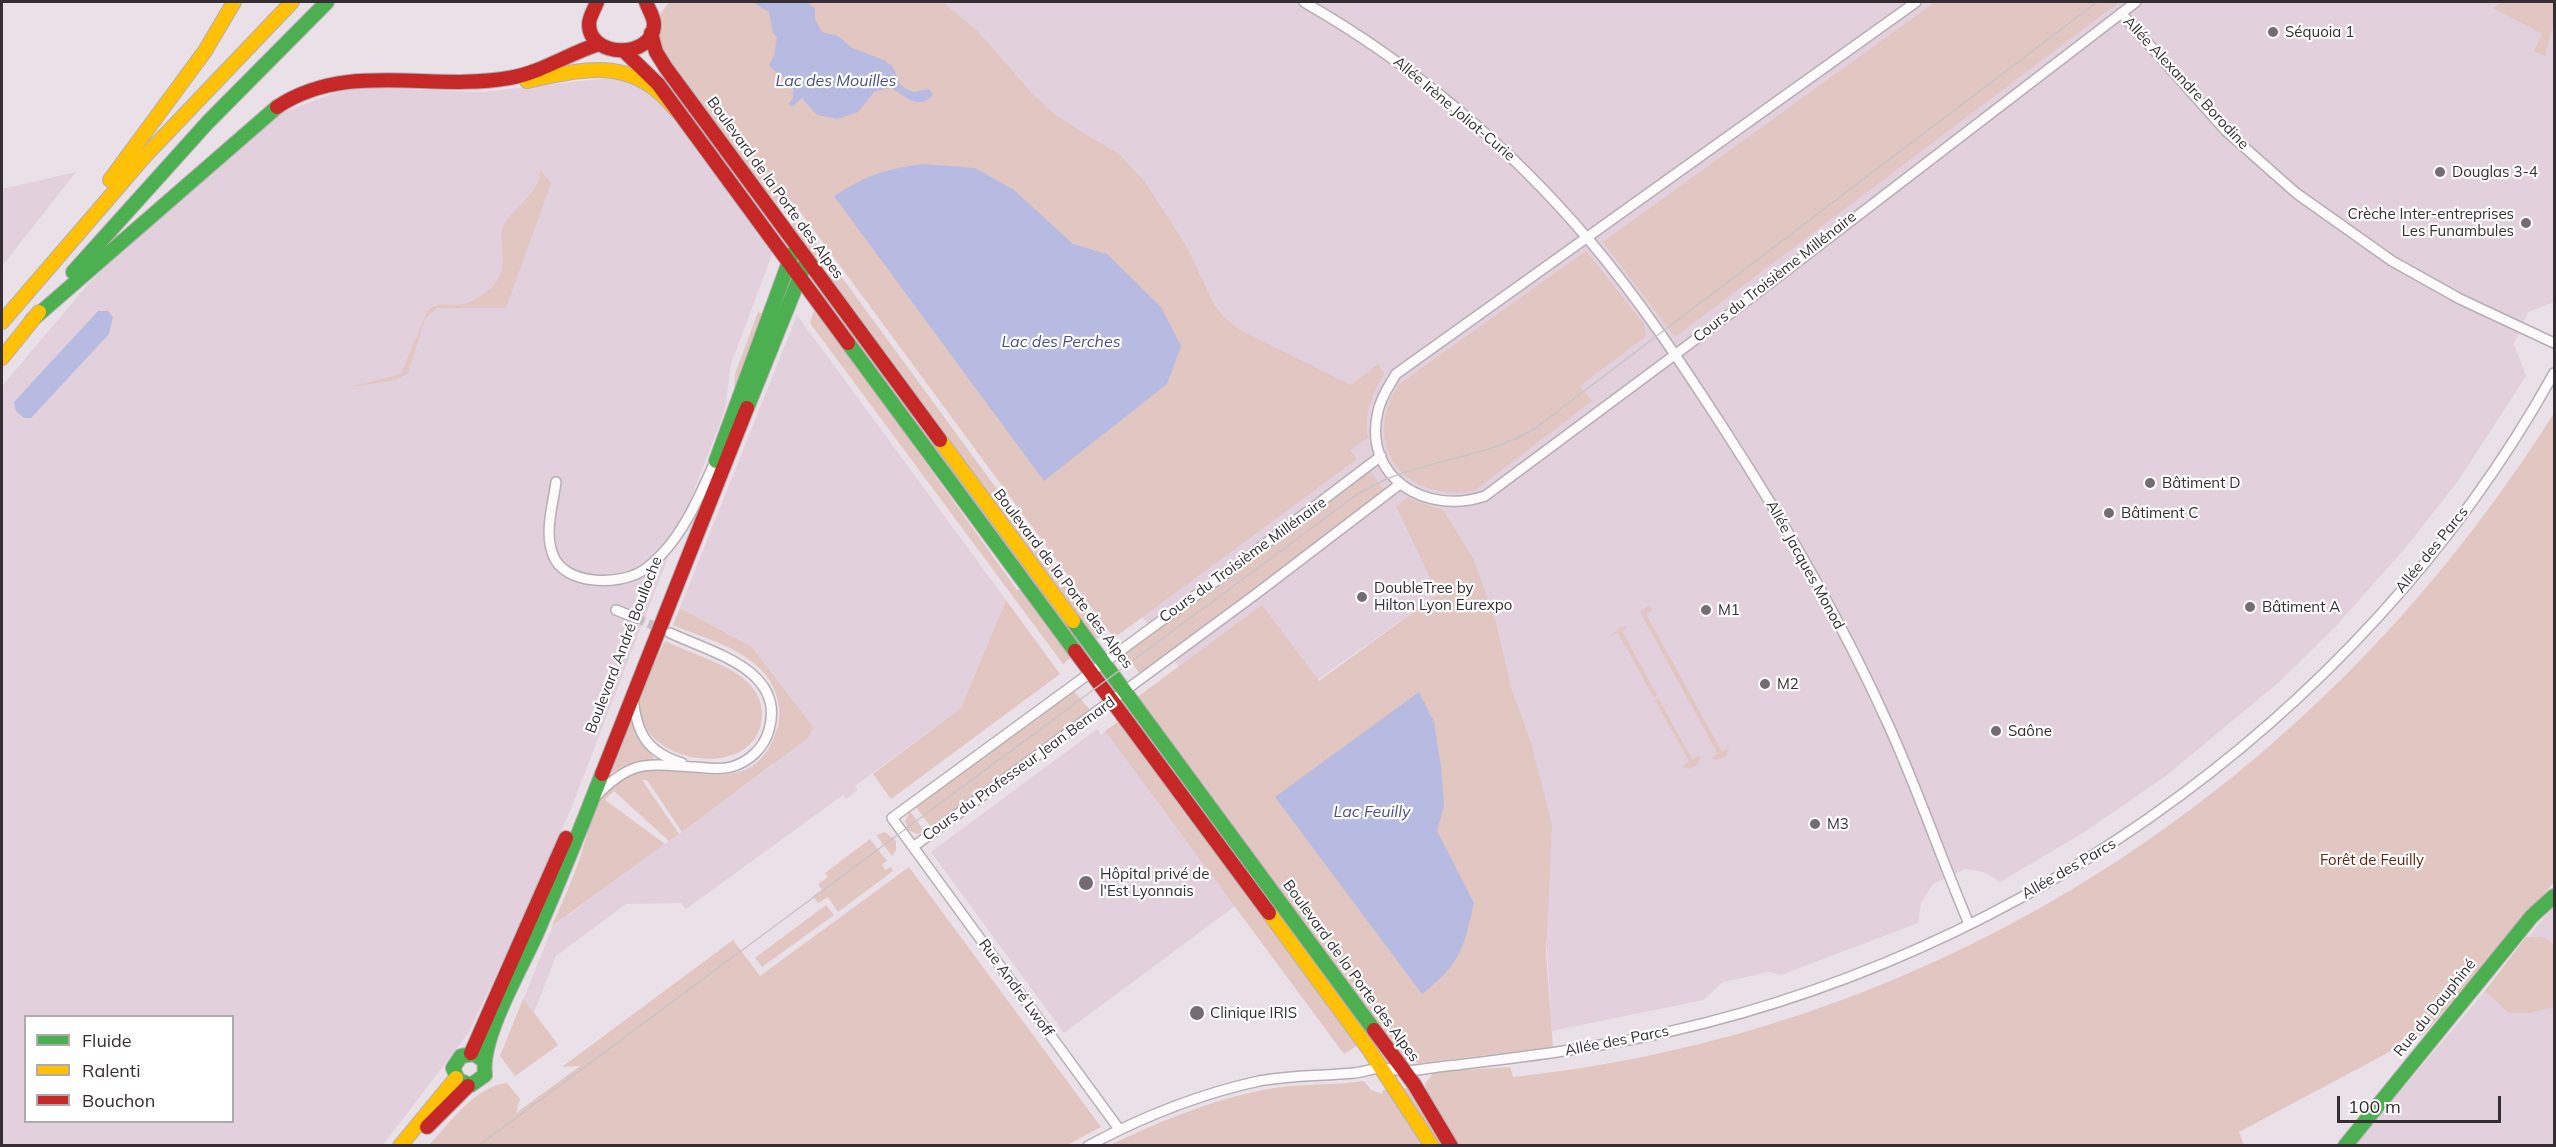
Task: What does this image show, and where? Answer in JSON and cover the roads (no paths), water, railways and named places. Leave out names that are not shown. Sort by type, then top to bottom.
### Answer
[{"type":"main road","points":[[34,283],[174,94],[217,33],[234,2]]},
{"type":"main road","points":[[2,322],[145,156],[292,2]]},
{"type":"main road","points":[[2,358],[32,320],[165,169],[327,2]]},
{"type":"main road","points":[[297,31],[334,2]]},
{"type":"main road","points":[[592,4],[591,28],[599,44],[607,50],[626,53],[639,61],[654,77],[1382,1068],[1432,1146]]},
{"type":"main road","points":[[626,53],[641,46],[651,33],[652,5]]},
{"type":"main road","name":"Boulevard de la Porte des Alpes","points":[[651,33],[656,52],[666,68],[1126,690],[1404,1071],[1451,1146]]},
{"type":"main road","points":[[469,84],[512,78],[538,69],[576,50],[599,44]]},
{"type":"main road","points":[[32,320],[265,115],[304,91],[340,82],[507,84],[593,68],[622,71],[649,82],[677,111]]},
{"type":"main road","name":"Boulevard André Boulloche","points":[[477,1057],[580,806],[625,686],[719,452],[796,244]]},
{"type":"main road","name":"Boulevard André Boulloche","points":[[477,1057],[489,1040],[592,800],[633,690],[807,259]]},
{"type":"main road","name":"Rue du Dauphiné","points":[[2345,1146],[2532,916],[2554,896]]},
{"type":"main road","name":"Boulevard André Boulloche","points":[[460,1056],[477,1057],[486,1067],[484,1078],[478,1083],[462,1082],[453,1072],[456,1061],[460,1056]]},
{"type":"main road","name":"Boulevard André Boulloche","points":[[400,1146],[462,1082]]},
{"type":"main road","name":"Boulevard André Boulloche","points":[[411,1146],[462,1082]]},
{"type":"street","name":"Allée Irène Joliot-Curie","points":[[1304,2],[1389,54],[1498,144],[1586,237]]},
{"type":"street","name":"Cours du Troisième Millénaire","points":[[1916,2],[1396,374],[1382,397],[1377,412],[1376,435],[1381,456],[1400,484],[1411,492],[1435,501],[1456,504],[1485,496],[2136,2]]},
{"type":"street","name":"Allée Alexandre Borodine","points":[[2121,13],[2226,130],[2296,193],[2392,261],[2460,300],[2554,343]]},
{"type":"street","name":"Allée Jacques Monod","points":[[1586,237],[1675,354],[1757,479],[1818,586],[1864,674],[1900,751],[1969,924]]},
{"type":"street","name":"Allée des Parcs","points":[[1382,1068],[1404,1071],[1558,1052],[1678,1029],[1831,985],[1969,924],[2121,838],[2260,732],[2290,705],[2382,611],[2436,548],[2513,441],[2554,373]]},
{"type":"street","points":[[556,482],[549,537],[553,556],[562,570],[572,577],[615,579],[641,572],[661,556],[679,532],[719,452]]},
{"type":"street","name":"Cours du Troisième Millénaire","points":[[1104,662],[1381,456]]},
{"type":"street","points":[[1126,690],[1400,484]]},
{"type":"street","points":[[616,610],[636,618]]},
{"type":"street","points":[[592,800],[616,776],[634,766],[717,769],[732,766],[756,753],[767,738],[772,718],[770,695],[757,676],[739,664],[670,633]]},
{"type":"street","points":[[1090,672],[1104,662]]},
{"type":"street","name":"Rue André Lwoff","points":[[1090,672],[892,818],[1119,1129]]},
{"type":"street","points":[[633,690],[635,720],[645,741],[663,755],[696,767]]},
{"type":"street","name":"Cours du Professeur Jean Bernard","points":[[913,847],[1126,690]]},
{"type":"street","points":[[1088,1146],[1119,1129],[1200,1097],[1260,1081],[1362,1072],[1382,1068]]},
{"type":"water","name":"Lac des Mouilles","points":[[755,2],[807,2],[815,8],[815,19],[822,32],[838,36],[852,48],[884,60],[893,67],[900,84],[906,89],[914,92],[929,89],[933,95],[927,100],[917,102],[891,88],[875,91],[858,112],[838,119],[817,115],[802,98],[793,106],[788,105],[793,98],[793,84],[769,65],[774,56],[777,37],[773,33],[769,12]]},
{"type":"water","name":"Lac des Perches","points":[[923,164],[975,168],[1014,190],[1073,244],[1107,254],[1161,307],[1181,346],[1167,384],[1044,481],[834,196],[876,174]]},
{"type":"water","points":[[98,311],[108,311],[113,317],[109,334],[31,418],[24,418],[16,411],[14,402]]},
{"type":"water","name":"Lac Feuilly","points":[[1419,692],[1434,722],[1441,767],[1444,806],[1437,831],[1474,903],[1467,933],[1453,964],[1422,994],[1275,797]]},
{"type":"tunnel","points":[[636,618],[661,629]]},
{"type":"tram line","points":[[478,1146],[1352,498],[1373,485],[1396,476],[1489,449],[1534,429],[2097,2]]},
{"type":"place","name":"Séquoia 1","points":[[2273,32]]},
{"type":"place","name":"Douglas 3-4","points":[[2440,172]]},
{"type":"place","name":"Crèche Inter-entreprises Les Funambules","points":[[2526,223]]},
{"type":"place","name":"Bâtiment D","points":[[2150,483]]},
{"type":"place","name":"Bâtiment C","points":[[2109,513]]},
{"type":"place","name":"DoubleTree by Hilton Lyon Eurexpo","points":[[1362,597]]},
{"type":"place","name":"Bâtiment A","points":[[2250,607]]},
{"type":"place","name":"M1","points":[[1706,610]]},
{"type":"place","name":"M2","points":[[1765,684]]},
{"type":"place","name":"Saône","points":[[1996,731]]},
{"type":"place","name":"M3","points":[[1815,824]]},
{"type":"place","name":"Hôpital privé de l'Est Lyonnais","points":[[1086,883]]},
{"type":"place","name":"Clinique IRIS","points":[[1197,1013]]},
{"type":"park label","name":"Forêt de Feuilly","points":[[2372,860]]}]
